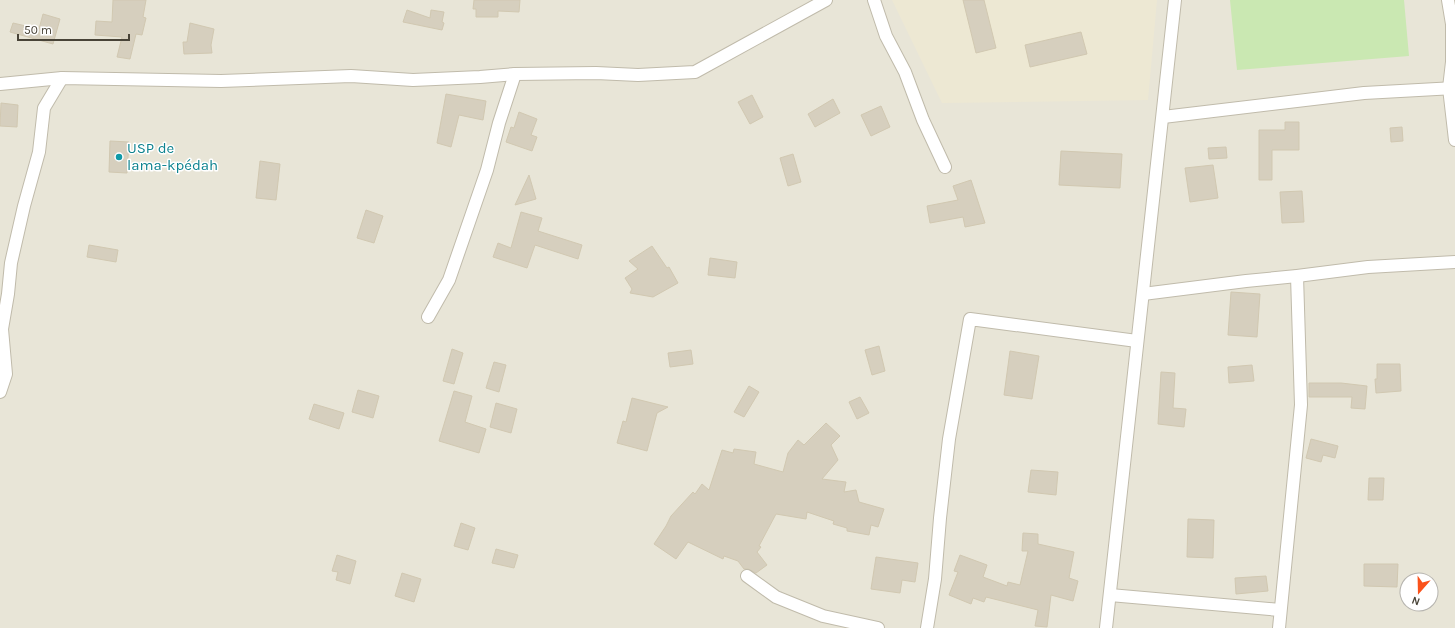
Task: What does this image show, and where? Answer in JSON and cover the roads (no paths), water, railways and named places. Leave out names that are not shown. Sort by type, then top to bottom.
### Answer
[{"type":"street","points":[[0,84],[62,78],[221,81],[351,76],[412,80],[480,78],[515,74],[596,73],[638,75],[695,72],[826,0]]},
{"type":"street","points":[[874,0],[886,36],[905,72],[923,120],[945,167]]},
{"type":"street","points":[[1106,628],[1176,0]]},
{"type":"street","points":[[1448,0],[1452,24],[1452,88],[1455,140]]},
{"type":"street","points":[[428,317],[449,280],[487,170],[499,123],[515,74]]},
{"type":"street","points":[[0,392],[6,374],[2,329],[8,294],[11,263],[24,206],[39,152],[44,108],[62,78]]},
{"type":"street","points":[[1163,117],[1364,93],[1452,88]]},
{"type":"street","points":[[1143,294],[1368,267],[1455,262]]},
{"type":"street","points":[[1279,628],[1301,405],[1297,276]]},
{"type":"street","points":[[927,628],[935,578],[949,439],[970,319],[1137,341]]},
{"type":"street","points":[[747,576],[776,598],[823,616],[878,628]]},
{"type":"street","points":[[1110,595],[1280,610]]},
{"type":"place","name":"USP de lama-kpédah","points":[[119,157]]}]
